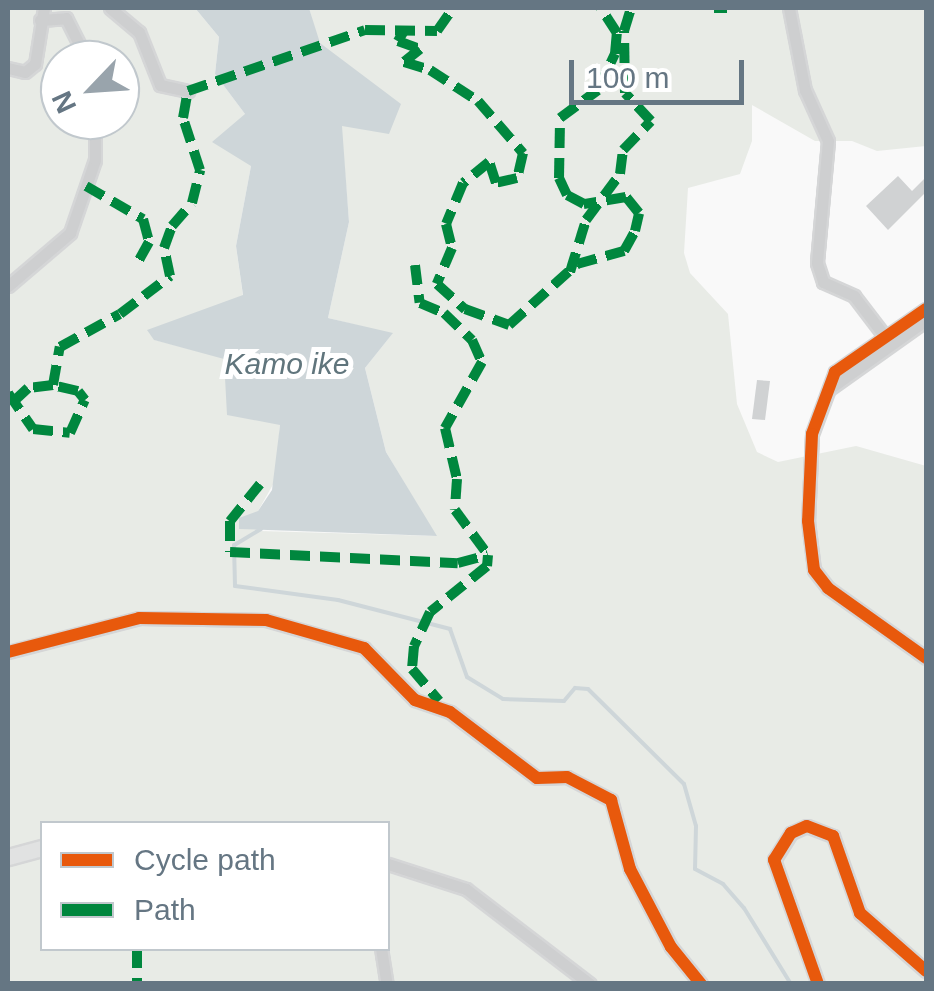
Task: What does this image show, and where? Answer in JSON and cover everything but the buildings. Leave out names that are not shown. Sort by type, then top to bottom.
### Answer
[{"type":"street","points":[[110,8],[139,32],[160,85],[188,90]]},
{"type":"street","points":[[789,8],[805,90],[828,140],[815,232],[817,263],[823,282],[854,296],[883,334]]},
{"type":"street","points":[[8,68],[25,72],[35,64],[42,14],[66,18],[76,40]]},
{"type":"street","points":[[8,286],[70,233],[95,160],[95,140]]},
{"type":"street","points":[[926,309],[883,334],[835,372],[825,392],[808,476],[814,570],[842,601],[926,658]]},
{"type":"street","points":[[825,392],[926,320]]},
{"type":"street","points":[[8,652],[138,618],[266,620],[364,648],[415,700],[450,712],[537,778],[567,777],[611,800],[630,869],[671,947],[701,984]]},
{"type":"street","points":[[818,984],[774,860],[790,833],[807,826],[833,836],[860,913],[926,971]]},
{"type":"street","points":[[8,857],[40,849]]},
{"type":"street","points":[[390,865],[466,889],[590,984]]},
{"type":"street","points":[[381,951],[388,984]]},
{"type":"shaded area","points":[[8,8],[195,8],[219,37],[215,74],[245,114],[251,166],[236,246],[243,296],[148,331],[155,340],[224,358],[280,425],[275,481],[258,511],[260,531],[436,536],[386,452],[365,368],[392,334],[328,318],[349,222],[341,125],[309,8],[926,8],[926,146],[877,151],[852,141],[815,141],[752,105],[752,141],[740,174],[688,188],[684,253],[690,273],[728,314],[737,404],[757,452],[778,462],[856,446],[926,466],[926,983],[8,983]]},
{"type":"water","name":"Kamo ike","points":[[195,8],[309,8],[320,43],[401,104],[389,134],[342,126],[349,222],[328,318],[393,333],[365,368],[386,452],[437,536],[239,529],[239,518],[258,511],[272,490],[280,425],[227,415],[224,359],[154,340],[147,330],[243,295],[236,246],[251,166],[212,142],[245,114],[215,74],[219,37]]},
{"type":"waterway","points":[[261,529],[234,545],[235,586],[338,600],[450,629],[467,677],[503,699],[564,701],[575,688],[588,689],[684,784],[696,826],[695,869],[723,884],[744,908],[791,984]]},
{"type":"marked path","points":[[53,385],[60,347],[120,314],[170,276],[164,248],[172,226],[192,203],[200,170],[183,118],[188,91],[365,30],[437,31],[453,8]]},
{"type":"marked path","points":[[404,31],[398,41],[420,49],[404,62],[430,70],[478,101],[523,153],[517,178],[496,183],[489,162],[463,183],[446,224],[452,248],[437,284],[465,309],[509,325],[577,264],[624,251],[635,231],[639,213],[626,197],[584,204],[567,195],[559,178],[560,118],[598,90],[615,54],[617,33],[601,8]]},
{"type":"marked path","points":[[570,272],[586,220],[620,174],[623,150],[651,121],[625,93],[624,31],[631,8]]},
{"type":"marked path","points":[[714,8],[727,8]]},
{"type":"marked path","points":[[86,186],[143,219],[149,242],[139,260]]},
{"type":"marked path","points":[[415,265],[420,303],[444,313],[472,340],[482,362],[445,428],[457,479],[455,510],[488,555]]},
{"type":"marked path","points":[[8,393],[33,429],[70,433],[85,400],[78,391],[53,385],[28,388],[15,400]]},
{"type":"marked path","points":[[260,484],[230,521],[230,552],[458,563],[488,555],[487,566],[430,612],[414,646],[412,669],[439,701]]},
{"type":"marked path","points":[[137,951],[137,984]]},
{"type":"cycle path","points":[[926,309],[835,372],[812,434],[808,521],[814,570],[828,588],[926,658]]},
{"type":"cycle path","points":[[8,652],[139,618],[266,620],[364,648],[415,700],[450,712],[537,778],[567,777],[611,800],[630,869],[671,947],[701,984]]},
{"type":"cycle path","points":[[818,984],[774,860],[791,833],[807,826],[833,836],[860,913],[926,971]]}]
